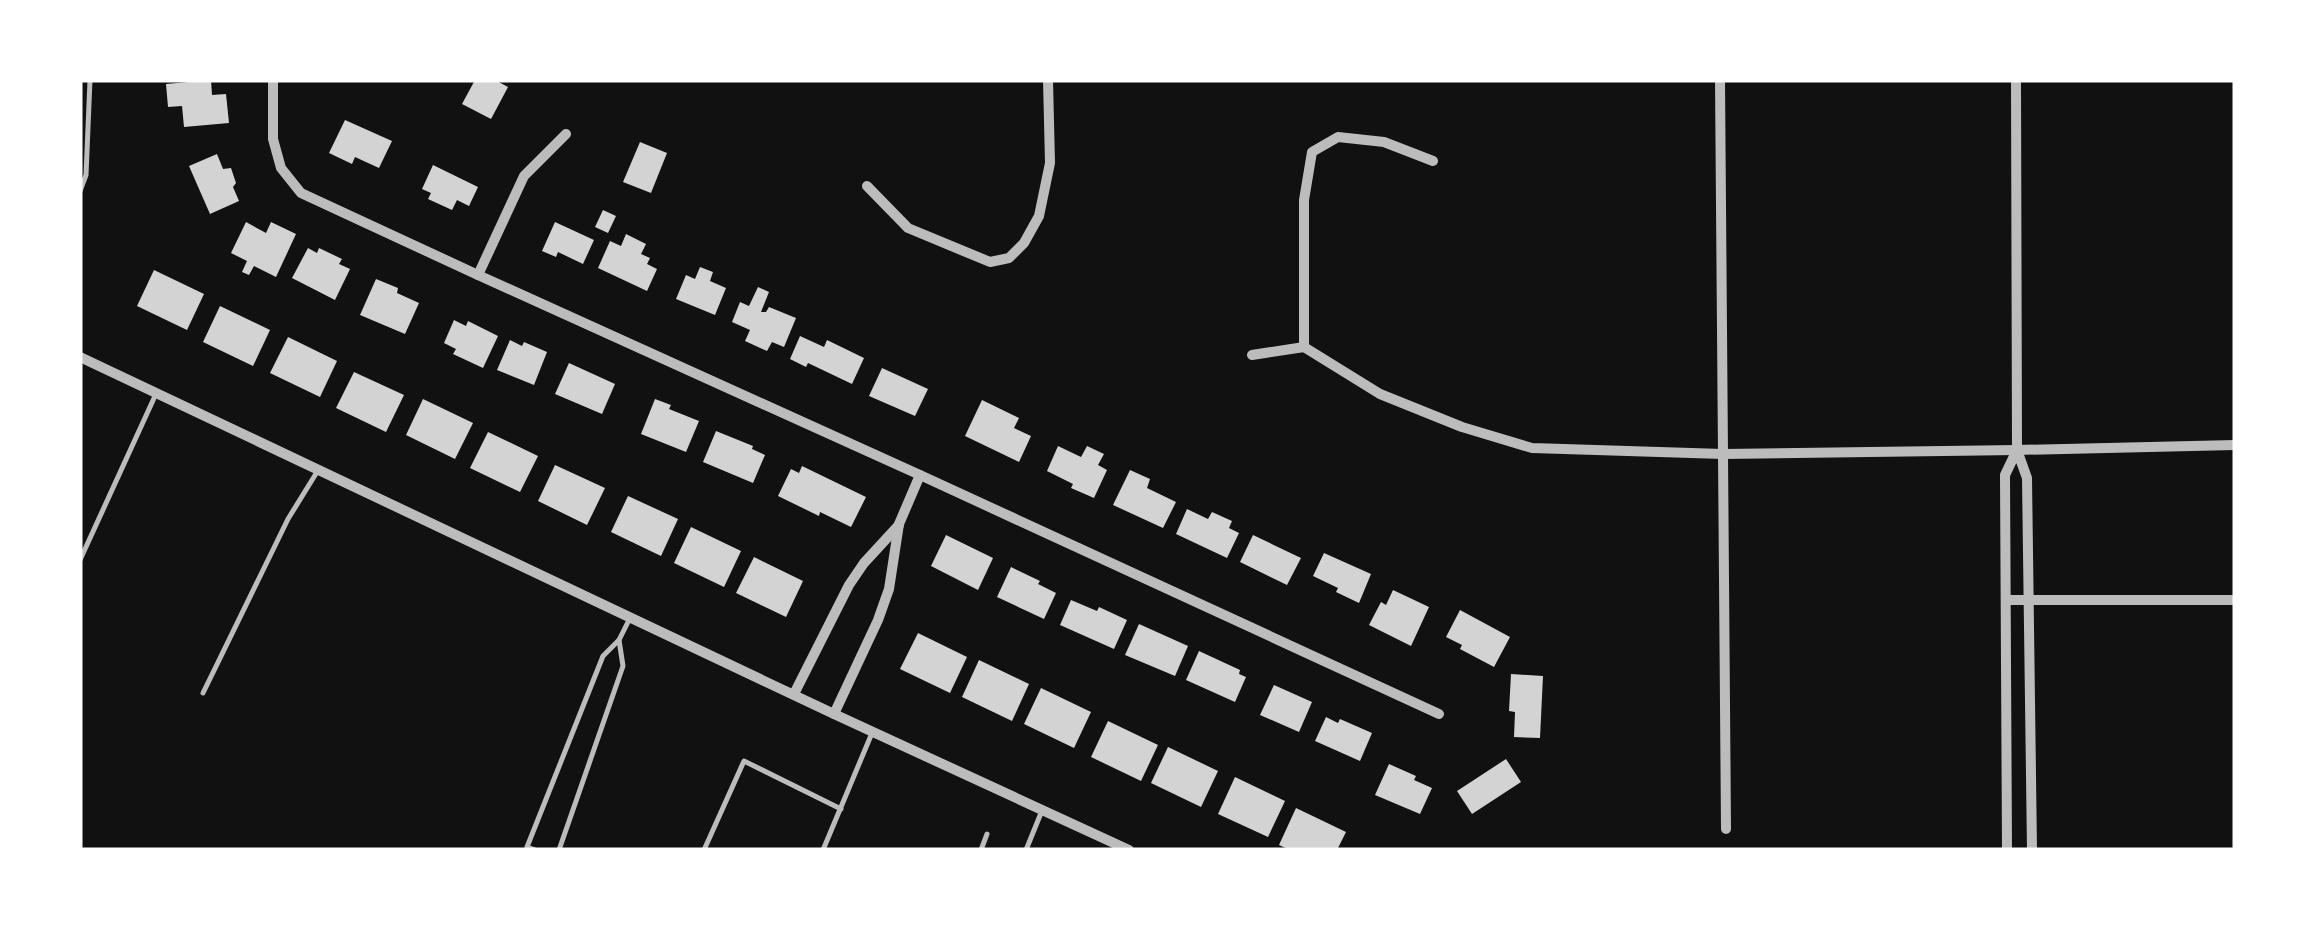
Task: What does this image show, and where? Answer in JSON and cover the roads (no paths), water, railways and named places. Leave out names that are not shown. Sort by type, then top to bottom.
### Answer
[{"type":"street","points":[[273,80],[273,139],[280,168],[301,192],[1438,714]]},
{"type":"street","points":[[867,186],[908,228],[990,262],[1009,258],[1024,243],[1039,216],[1050,163],[1048,80]]},
{"type":"street","points":[[1720,80],[1726,829]]},
{"type":"street","points":[[2016,80],[2016,450],[2028,478],[2032,850]]},
{"type":"street","points":[[478,276],[524,176],[566,134]]},
{"type":"street","points":[[1304,347],[1304,200],[1312,152],[1338,137],[1384,142],[1433,161]]},
{"type":"street","points":[[1252,355],[1304,347],[1380,394],[1462,427],[1532,448],[1723,454],[2235,445]]},
{"type":"street","points":[[80,356],[1129,850]]},
{"type":"street","points":[[2006,850],[2005,475],[2016,450]]},
{"type":"street","points":[[834,714],[889,590],[899,524],[920,475]]},
{"type":"street","points":[[794,694],[848,585],[899,524]]},
{"type":"street","points":[[2006,600],[2235,600]]},
{"type":"lane","points":[[80,192],[86,176],[90,80]]},
{"type":"lane","points":[[80,560],[156,393]]},
{"type":"lane","points":[[203,693],[288,519],[319,470]]},
{"type":"lane","points":[[535,850],[528,847],[596,673],[604,656],[620,640],[630,617]]},
{"type":"lane","points":[[559,850],[622,666],[620,640]]},
{"type":"lane","points":[[824,850],[873,732]]},
{"type":"lane","points":[[704,850],[744,761],[840,809]]},
{"type":"lane","points":[[2006,762],[2031,761]]},
{"type":"lane","points":[[1026,850],[1042,810]]},
{"type":"lane","points":[[981,850],[987,834]]}]
